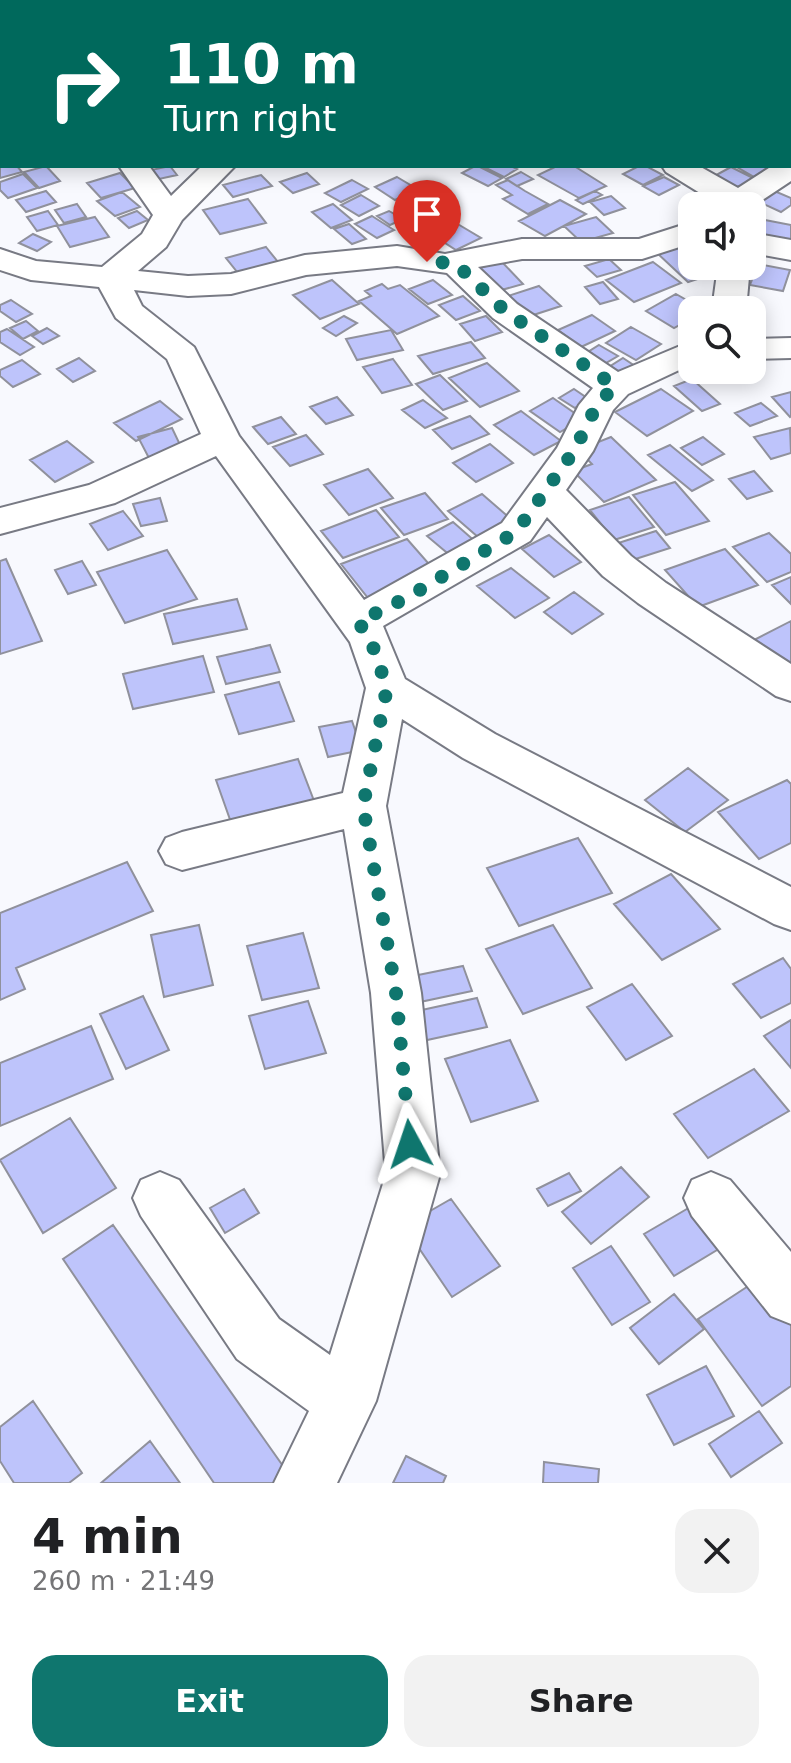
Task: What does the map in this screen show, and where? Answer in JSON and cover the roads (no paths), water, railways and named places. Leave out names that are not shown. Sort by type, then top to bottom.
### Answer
[{"type":"street","points":[[135,168],[169,215]]},
{"type":"street","points":[[111,277],[139,257],[155,240],[169,215],[218,168]]},
{"type":"street","points":[[680,168],[719,192]]},
{"type":"street","points":[[755,192],[790,168]]},
{"type":"street","points":[[0,259],[31,270],[188,286],[231,284],[305,265],[397,256],[445,264],[522,249],[642,249],[678,237]]},
{"type":"street","points":[[766,246],[791,250]]},
{"type":"street","points":[[455,263],[505,311],[615,386]]},
{"type":"street","points":[[111,277],[128,311],[182,354],[222,439],[370,638],[387,688],[363,806],[396,993],[413,1174],[346,1401],[305,1483]]},
{"type":"street","points":[[766,349],[791,348]]},
{"type":"street","points":[[358,622],[408,597],[516,532],[574,451],[597,405],[615,386],[678,357]]},
{"type":"street","points":[[0,521],[102,494],[222,439]]},
{"type":"street","points":[[546,493],[617,566],[652,593],[791,685]]},
{"type":"street","points":[[387,688],[479,746],[791,910]]},
{"type":"street","points":[[182,851],[363,806]]},
{"type":"street","points":[[160,1198],[258,1339],[346,1401]]},
{"type":"street","points":[[711,1198],[791,1296]]}]
